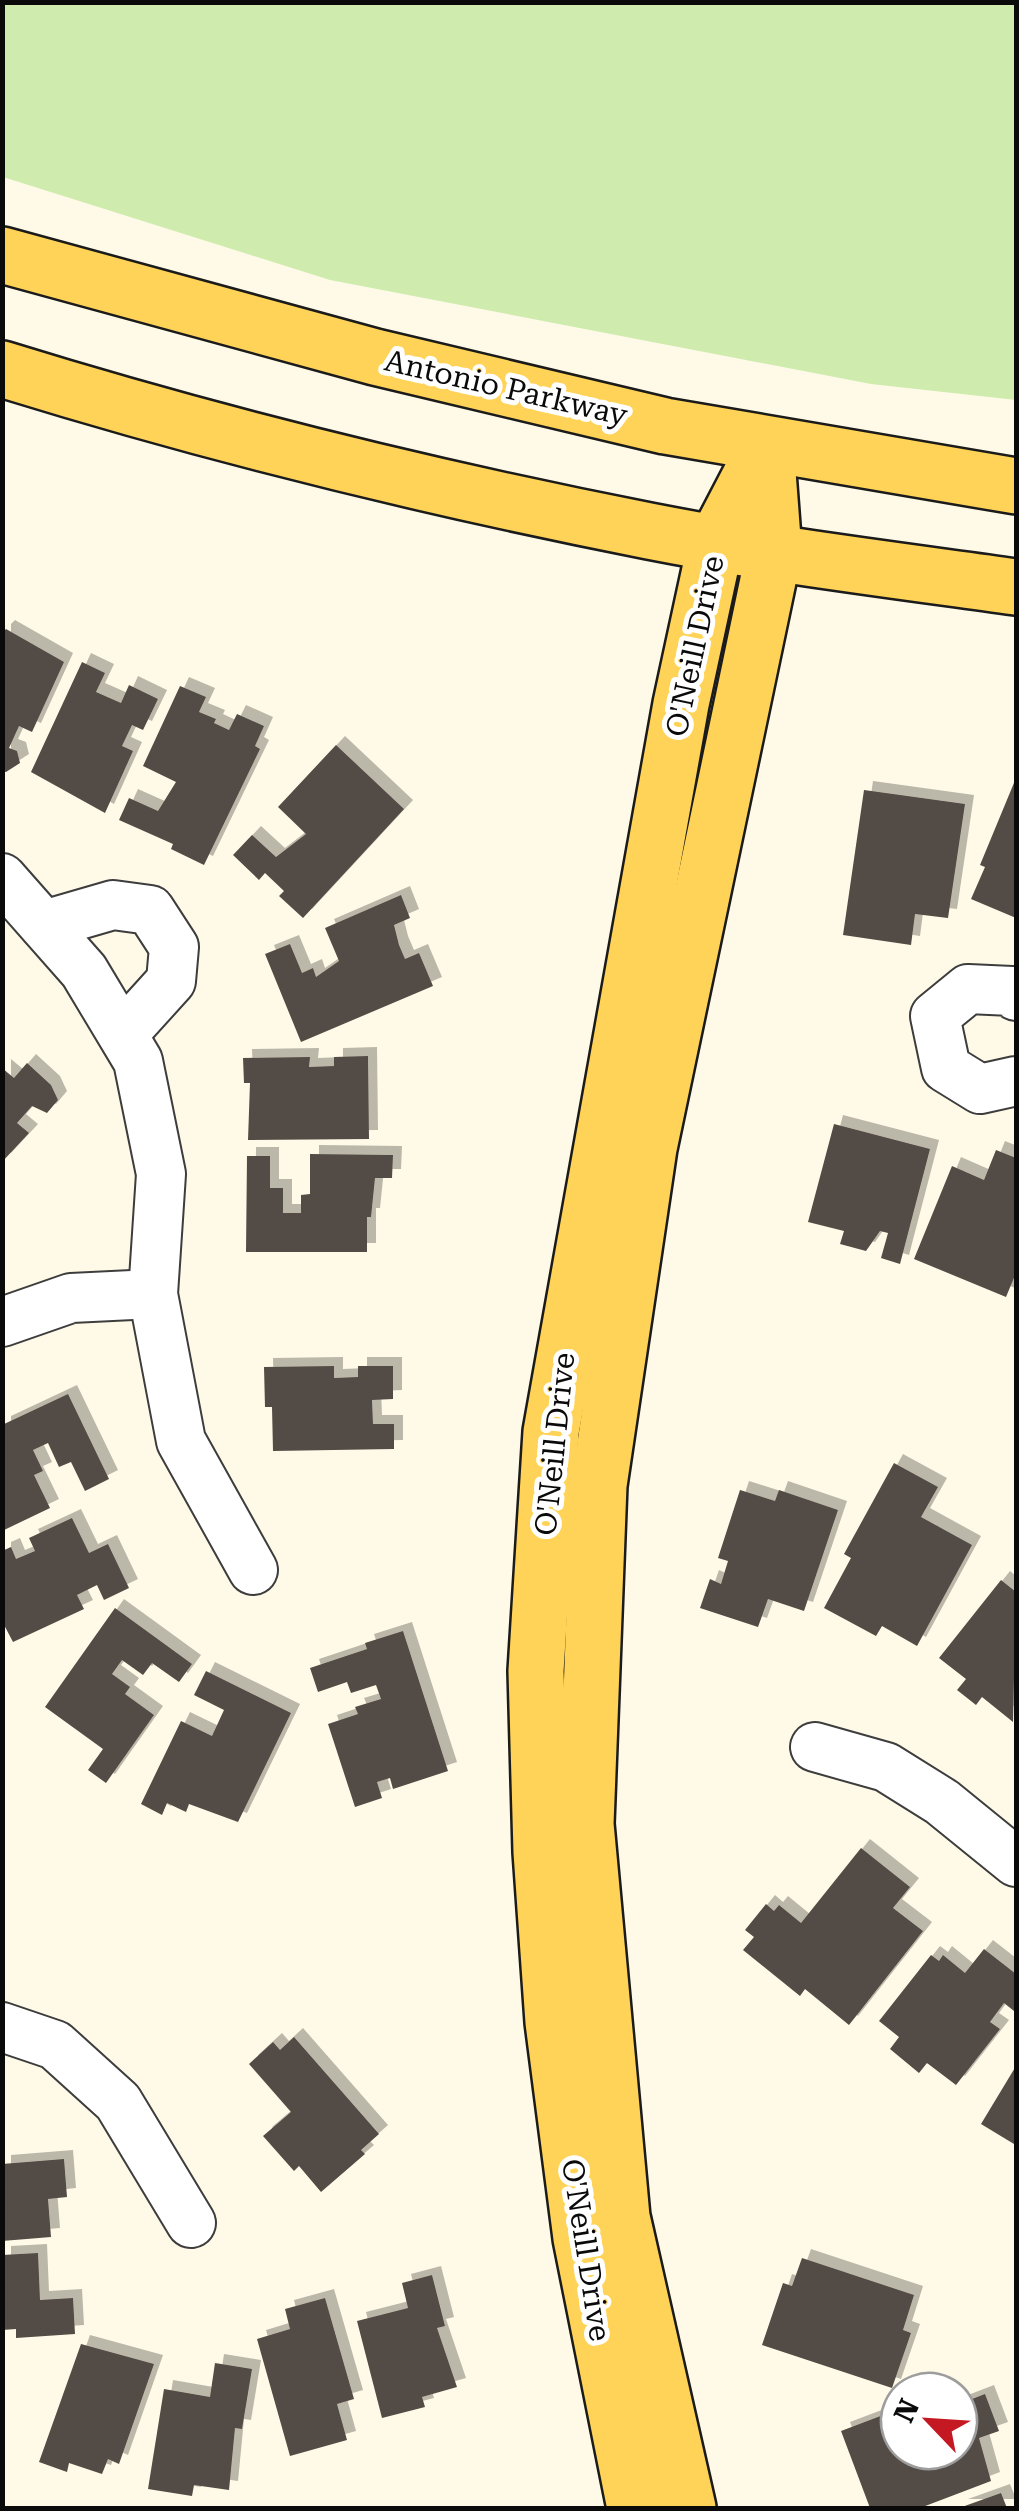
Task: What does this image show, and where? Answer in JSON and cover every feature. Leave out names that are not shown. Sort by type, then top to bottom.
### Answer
[{"type":"main road","name":"Antonio Parkway","points":[[2,255],[376,357],[766,446],[1016,486]]},
{"type":"main road","points":[[2,369],[178,423],[355,467],[716,542],[1016,587]]},
{"type":"main road","name":"O'Neill Drive","points":[[635,2508],[580,2238],[556,2042],[541,1852],[536,1672],[551,1432],[617,1050],[716,542],[766,446]]},
{"type":"main road","name":"O'Neill Drive","points":[[688,2508],[622,2217],[586,1824],[599,1486],[649,1148],[774,552],[766,446]]},
{"type":"street","points":[[2,878],[84,971],[138,1061],[161,1174],[153,1294],[180,1441],[253,1570]]},
{"type":"street","points":[[44,925],[113,904],[150,910],[174,947],[170,981],[122,1034]]},
{"type":"street","points":[[1016,996],[1012,991],[968,989],[936,1016],[946,1068],[980,1089],[1016,1081]]},
{"type":"street","points":[[2,1322],[70,1298],[153,1294]]},
{"type":"street","points":[[815,1747],[886,1767],[942,1802],[1016,1862]]},
{"type":"street","points":[[2,2026],[55,2045],[118,2102],[191,2223]]},
{"type":"green space","points":[[3,2],[1016,3],[1016,400],[871,384],[330,280],[3,177]]},
{"type":"building","points":[[6,629],[64,662],[32,732],[19,726],[9,748],[17,751],[20,763],[6,772],[2,771],[2,633]]},
{"type":"building","points":[[82,662],[105,673],[96,692],[121,703],[129,685],[158,699],[143,730],[132,725],[122,746],[133,751],[105,813],[31,772]]},
{"type":"building","points":[[180,686],[206,697],[199,712],[216,719],[214,723],[229,730],[237,714],[264,726],[255,746],[260,749],[204,865],[171,849],[173,844],[119,820],[129,798],[158,811],[176,782],[143,766]]},
{"type":"building","points":[[336,745],[404,809],[303,918],[279,896],[284,891],[265,873],[259,880],[233,855],[252,835],[276,857],[306,834],[278,807]]},
{"type":"building","points":[[1016,778],[1016,918],[971,899],[985,867],[980,865]]},
{"type":"building","points":[[864,790],[965,804],[948,918],[915,914],[911,945],[843,935]]},
{"type":"building","points":[[401,895],[410,918],[394,925],[399,945],[405,959],[419,953],[433,986],[301,1042],[265,954],[290,944],[302,973],[313,968],[316,977],[339,961],[325,928]]},
{"type":"building","points":[[368,1056],[369,1139],[248,1140],[250,1083],[244,1083],[243,1058],[310,1057],[309,1067],[334,1066],[334,1057]]},
{"type":"building","points":[[27,1063],[51,1085],[58,1100],[47,1113],[32,1106],[17,1123],[29,1133],[2,1162],[2,1068],[14,1078]]},
{"type":"building","points":[[834,1124],[930,1149],[900,1264],[881,1258],[888,1233],[880,1231],[866,1251],[840,1244],[844,1231],[808,1222]]},
{"type":"building","points":[[996,1150],[1016,1158],[1016,1273],[1006,1297],[914,1259],[952,1166],[984,1180]]},
{"type":"building","points":[[310,1154],[393,1155],[392,1178],[375,1178],[371,1217],[367,1217],[367,1252],[246,1252],[247,1156],[270,1156],[270,1188],[283,1188],[283,1213],[301,1213],[301,1195],[310,1194]]},
{"type":"building","points":[[334,1366],[334,1378],[358,1377],[358,1366],[393,1366],[393,1399],[372,1400],[373,1424],[394,1424],[394,1449],[273,1451],[272,1407],[265,1407],[264,1367]]},
{"type":"building","points":[[68,1394],[109,1479],[85,1491],[71,1462],[59,1467],[48,1443],[33,1450],[43,1471],[34,1475],[50,1508],[2,1531],[2,1425]]},
{"type":"building","points":[[894,1463],[938,1487],[921,1517],[972,1545],[917,1646],[882,1626],[876,1636],[824,1608],[851,1558],[844,1554]]},
{"type":"building","points":[[740,1490],[775,1501],[779,1490],[838,1510],[804,1611],[768,1599],[758,1627],[700,1608],[710,1579],[721,1584],[728,1561],[718,1558]]},
{"type":"building","points":[[72,1518],[89,1553],[108,1544],[129,1588],[104,1600],[97,1585],[77,1595],[84,1609],[13,1642],[2,1621],[2,1551],[11,1547],[16,1559],[35,1551],[29,1538]]},
{"type":"building","points":[[1001,1580],[1016,1592],[1013,1722],[982,1697],[976,1705],[957,1690],[966,1679],[939,1658]]},
{"type":"building","points":[[115,1608],[192,1664],[179,1682],[152,1663],[143,1675],[122,1660],[112,1674],[130,1687],[125,1694],[154,1715],[106,1783],[88,1770],[103,1749],[45,1707]]},
{"type":"building","points":[[403,1631],[448,1771],[393,1789],[390,1778],[377,1782],[382,1798],[355,1807],[328,1724],[358,1714],[355,1707],[381,1699],[376,1685],[351,1693],[347,1682],[318,1692],[310,1668],[367,1649],[365,1643]]},
{"type":"building","points":[[206,1671],[291,1713],[238,1822],[189,1804],[186,1812],[167,1803],[162,1815],[141,1804],[181,1721],[212,1736],[224,1710],[194,1695]]},
{"type":"building","points":[[861,1848],[910,1887],[893,1908],[923,1931],[849,2025],[805,1989],[800,1996],[743,1950],[754,1937],[745,1930],[766,1904],[774,1911],[779,1905],[801,1923]]},
{"type":"building","points":[[984,1949],[1016,1974],[1016,2008],[1014,2011],[1004,2003],[990,2022],[1000,2029],[956,2085],[927,2063],[919,2073],[890,2049],[899,2037],[879,2021],[931,1955],[939,1961],[943,1955],[965,1973]]},
{"type":"building","points":[[294,2037],[379,2134],[361,2150],[365,2154],[321,2192],[299,2166],[294,2171],[263,2136],[291,2112],[249,2064],[273,2042],[280,2050]]},
{"type":"building","points":[[1016,2066],[1016,2141],[1014,2144],[981,2124]]},
{"type":"building","points":[[64,2159],[67,2197],[48,2199],[51,2237],[2,2241],[2,2164]]},
{"type":"building","points":[[38,2253],[40,2300],[73,2298],[75,2334],[16,2338],[16,2329],[2,2330],[2,2255]]},
{"type":"building","points":[[802,2258],[914,2295],[903,2330],[911,2333],[898,2371],[879,2371],[879,2384],[762,2345],[783,2283],[792,2286]]},
{"type":"building","points":[[432,2275],[445,2326],[437,2328],[457,2387],[422,2397],[425,2407],[382,2418],[357,2321],[408,2308],[402,2283]]},
{"type":"building","points":[[325,2298],[354,2399],[337,2404],[347,2440],[290,2456],[257,2339],[290,2329],[285,2309]]},
{"type":"building","points":[[81,2344],[154,2364],[119,2464],[108,2459],[102,2474],[69,2463],[67,2472],[39,2462]]},
{"type":"building","points":[[215,2363],[252,2369],[242,2429],[235,2428],[229,2490],[194,2485],[192,2496],[148,2489],[164,2389],[210,2397]]},
{"type":"building","points":[[985,2394],[999,2431],[979,2438],[979,2396]]},
{"type":"building","points":[[879,2417],[879,2471],[979,2471],[979,2438],[991,2481],[920,2508],[870,2508],[841,2431]]},
{"type":"building","points":[[1001,2493],[1007,2508],[959,2508]]}]
